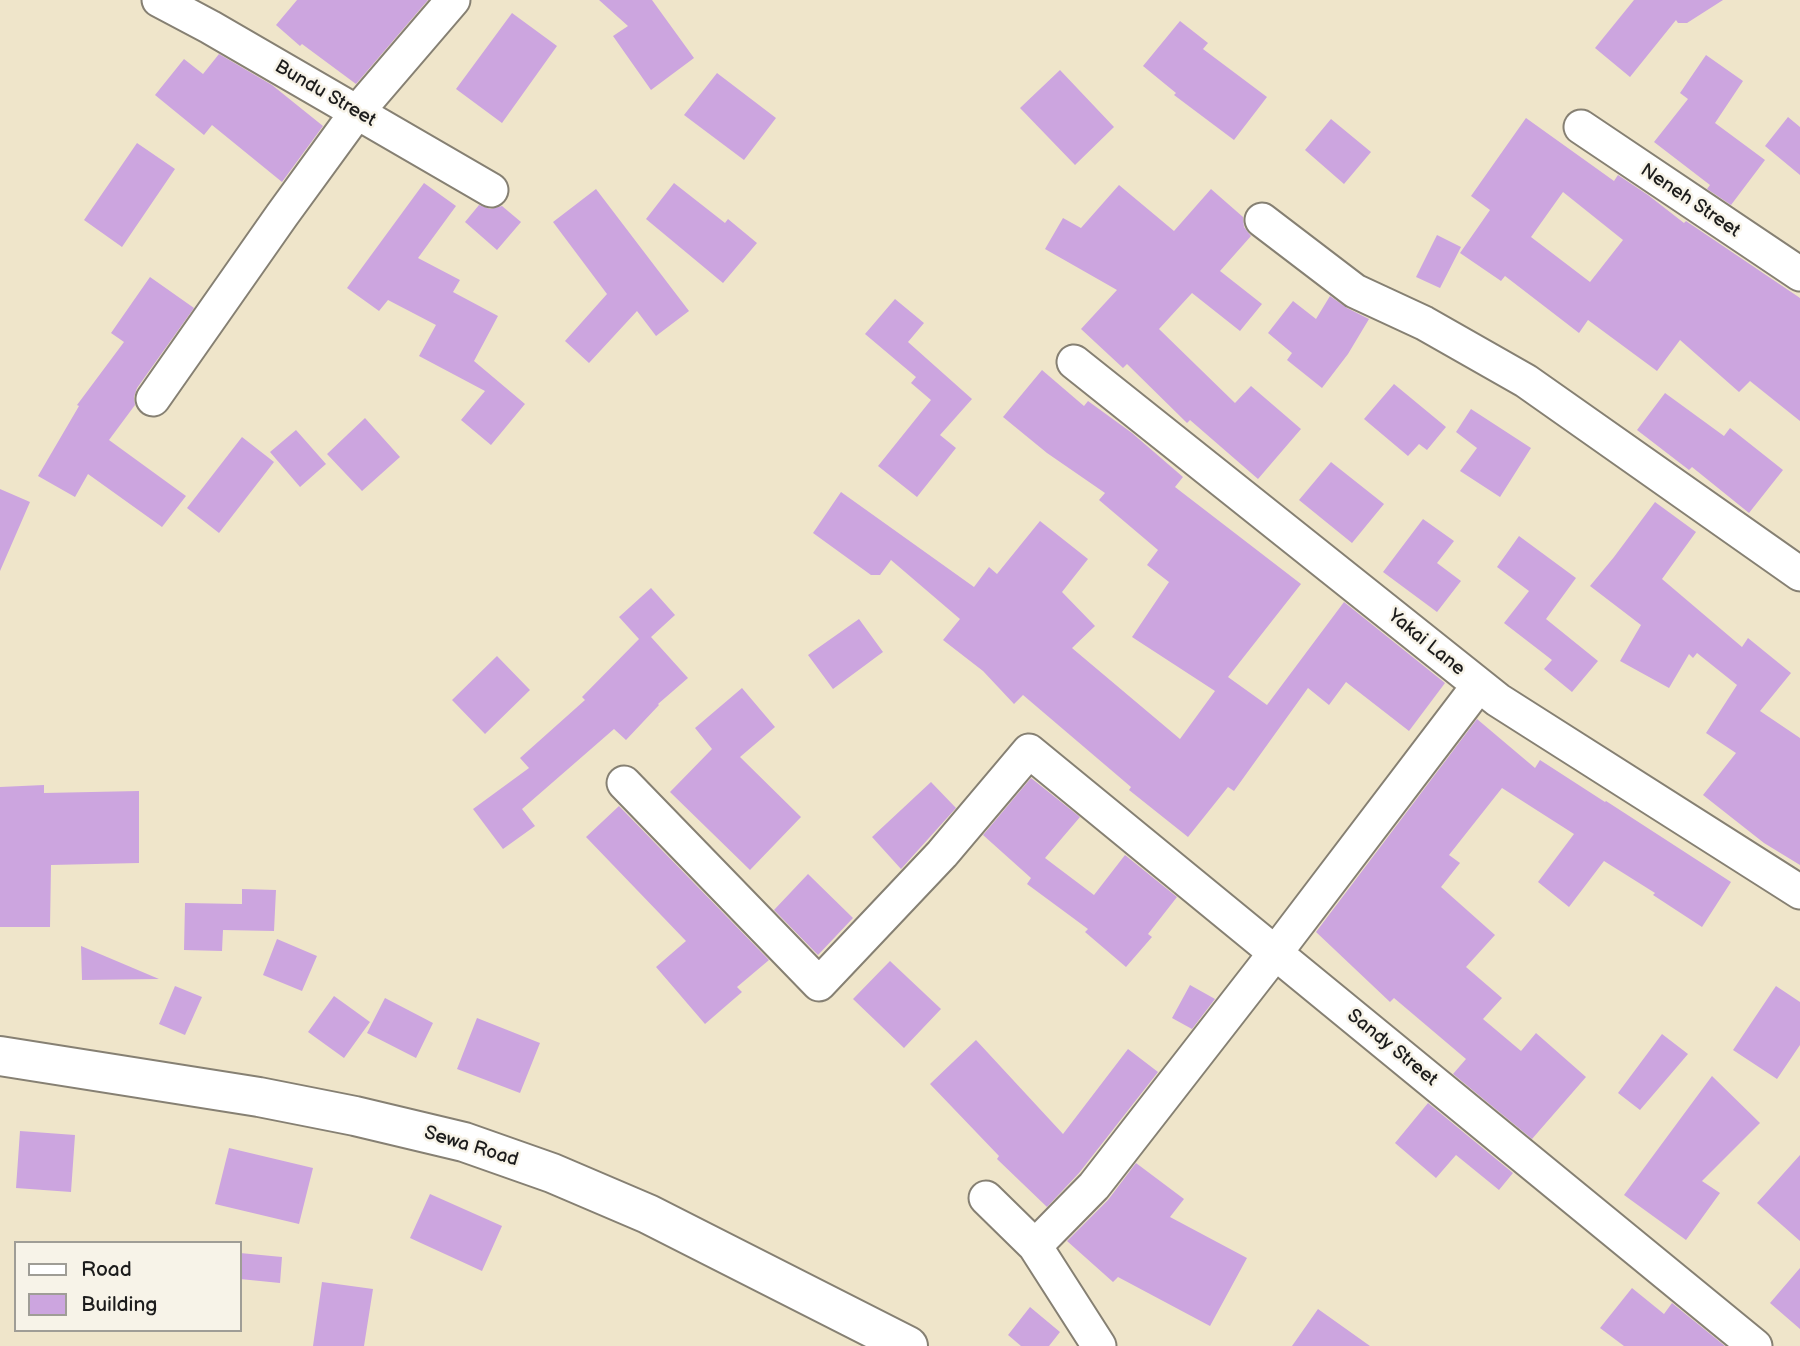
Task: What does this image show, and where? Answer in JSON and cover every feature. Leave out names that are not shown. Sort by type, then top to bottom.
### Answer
[{"type":"main road","name":"Sewa Road","points":[[0,1056],[259,1097],[464,1142],[552,1173],[648,1214],[908,1346]]},
{"type":"street","name":"Bundu Street","points":[[159,0],[211,27],[491,190]]},
{"type":"street","points":[[153,399],[357,112],[453,0]]},
{"type":"street","name":"Neneh Street","points":[[1581,127],[1800,274]]},
{"type":"street","points":[[1262,220],[1355,291],[1424,323],[1526,381],[1800,574]]},
{"type":"street","name":"Yakai Lane","points":[[1074,362],[1498,700],[1800,892]]},
{"type":"street","points":[[1035,1245],[1094,1186],[1479,685]]},
{"type":"street","name":"Sandy Street","points":[[624,783],[819,984],[942,854],[1029,751],[1755,1346]]},
{"type":"street","points":[[986,1198],[1035,1245],[1100,1346]]},
{"type":"building","points":[[297,0],[428,0],[356,84],[302,44],[300,46],[276,25]]},
{"type":"building","points":[[599,0],[652,0],[694,58],[651,90],[613,36],[628,26]]},
{"type":"building","points":[[1634,0],[1723,0],[1687,23],[1678,23],[1676,20],[1630,77],[1595,48]]},
{"type":"building","points":[[512,13],[557,46],[502,123],[456,89]]},
{"type":"building","points":[[1180,21],[1208,43],[1203,49],[1267,97],[1234,140],[1174,95],[1176,93],[1143,66]]},
{"type":"building","points":[[219,54],[272,85],[323,126],[282,182],[212,125],[204,135],[155,95],[184,59],[203,74]]},
{"type":"building","points":[[1706,55],[1743,81],[1715,123],[1765,160],[1731,205],[1707,189],[1710,185],[1654,142],[1688,99],[1680,93]]},
{"type":"building","points":[[1060,70],[1114,127],[1075,165],[1020,108]]},
{"type":"building","points":[[717,73],[776,118],[744,160],[684,115]]},
{"type":"building","points":[[1788,117],[1800,127],[1800,175],[1765,146]]},
{"type":"building","points":[[1526,118],[1614,181],[1618,175],[1684,223],[1686,221],[1800,298],[1800,421],[1750,381],[1739,392],[1680,340],[1657,371],[1588,320],[1579,333],[1505,276],[1501,281],[1460,253],[1490,210],[1471,196]],"holes":[[[1563,192],[1623,240],[1590,282],[1531,237]]]},
{"type":"building","points":[[1331,119],[1371,152],[1344,184],[1305,150]]},
{"type":"building","points":[[137,143],[175,169],[122,247],[84,220]]},
{"type":"building","points":[[424,183],[456,206],[418,258],[460,280],[453,292],[498,316],[474,361],[525,404],[491,445],[461,420],[485,391],[419,356],[436,325],[388,300],[379,311],[347,288]]},
{"type":"building","points":[[674,183],[725,223],[728,219],[757,243],[723,283],[646,219]]},
{"type":"building","points":[[1119,185],[1174,231],[1211,189],[1243,217],[1244,227],[1251,236],[1220,271],[1262,304],[1240,331],[1192,293],[1159,329],[1235,403],[1251,386],[1301,429],[1258,479],[1190,420],[1187,423],[1127,364],[1123,368],[1081,329],[1117,290],[1045,249],[1063,218],[1081,228]]},
{"type":"building","points":[[596,189],[689,311],[656,336],[637,311],[589,363],[565,341],[607,294],[553,222]]},
{"type":"building","points":[[479,205],[490,209],[502,206],[521,222],[497,250],[465,222]]},
{"type":"building","points":[[1437,235],[1461,247],[1440,288],[1416,277]]},
{"type":"building","points":[[150,277],[194,308],[137,388],[135,405],[109,440],[186,496],[162,527],[88,474],[75,497],[38,476],[79,406],[77,405],[124,342],[111,333]]},
{"type":"building","points":[[1330,296],[1369,319],[1348,354],[1322,388],[1287,360],[1292,353],[1268,333],[1293,301],[1316,319]]},
{"type":"building","points":[[895,299],[924,323],[908,342],[972,399],[940,435],[956,448],[917,497],[878,466],[931,400],[911,383],[916,377],[865,334]]},
{"type":"building","points":[[1042,370],[1084,406],[1088,401],[1132,433],[1183,477],[1175,487],[1301,584],[1228,677],[1267,705],[1344,602],[1445,683],[1409,731],[1346,682],[1329,705],[1308,688],[1234,791],[1228,787],[1188,837],[1129,790],[1131,787],[1023,695],[1014,704],[983,671],[943,640],[960,619],[891,560],[880,575],[871,575],[813,533],[841,492],[974,587],[989,567],[997,574],[1040,521],[1088,559],[1062,592],[1095,626],[1072,648],[1180,739],[1215,691],[1132,637],[1169,582],[1147,565],[1158,550],[1099,500],[1105,493],[1047,453],[1003,417]]},
{"type":"building","points":[[1394,384],[1446,427],[1427,450],[1419,444],[1408,456],[1364,419]]},
{"type":"building","points":[[1665,393],[1724,436],[1730,428],[1783,470],[1749,513],[1692,467],[1689,470],[1637,430]]},
{"type":"building","points":[[1471,409],[1531,448],[1500,497],[1460,471],[1477,448],[1456,432]]},
{"type":"building","points":[[365,418],[400,457],[362,491],[327,454]]},
{"type":"building","points":[[296,430],[326,464],[300,487],[270,452]]},
{"type":"building","points":[[242,437],[274,462],[219,533],[187,508]]},
{"type":"building","points":[[1331,462],[1384,504],[1352,543],[1299,500]]},
{"type":"building","points":[[0,489],[30,502],[0,571]]},
{"type":"building","points":[[1655,502],[1696,532],[1662,579],[1742,647],[1748,638],[1791,673],[1760,711],[1800,738],[1800,865],[1764,843],[1703,795],[1736,753],[1706,733],[1737,685],[1697,653],[1693,658],[1689,654],[1669,688],[1620,661],[1641,625],[1590,586]]},
{"type":"building","points":[[1423,519],[1454,541],[1437,563],[1461,581],[1437,612],[1383,572]]},
{"type":"building","points":[[1519,536],[1576,578],[1546,619],[1598,661],[1572,692],[1544,669],[1552,660],[1504,623],[1529,591],[1497,567]]},
{"type":"building","points":[[651,588],[675,615],[651,637],[688,678],[658,704],[626,740],[614,729],[522,809],[535,826],[503,849],[473,809],[529,768],[520,758],[585,700],[582,697],[639,639],[619,617]]},
{"type":"building","points":[[859,619],[883,652],[833,689],[808,655]]},
{"type":"building","points":[[497,656],[530,690],[485,734],[452,700]]},
{"type":"building","points":[[742,688],[775,727],[740,757],[801,817],[750,870],[670,792],[712,749],[695,728]]},
{"type":"building","points":[[1477,719],[1535,768],[1540,760],[1731,882],[1702,927],[1604,861],[1569,907],[1538,882],[1574,834],[1502,788],[1449,855],[1460,863],[1441,887],[1495,935],[1466,967],[1502,998],[1483,1019],[1521,1051],[1536,1033],[1586,1077],[1532,1139],[1453,1074],[1466,1059],[1394,998],[1390,1002],[1316,932]]},
{"type":"building","points":[[1031,778],[1080,817],[1045,858],[1094,895],[1125,855],[1177,897],[1148,934],[1152,937],[1126,967],[1085,932],[1088,929],[1027,884],[1031,878],[983,835]]},
{"type":"building","points":[[931,782],[956,808],[901,869],[872,837]]},
{"type":"building","points":[[44,785],[44,793],[139,791],[139,863],[51,865],[50,927],[0,927],[0,787]]},
{"type":"building","points":[[619,806],[769,960],[737,987],[742,992],[705,1024],[656,967],[686,941],[586,837]]},
{"type":"building","points":[[808,874],[853,918],[818,955],[774,910]]},
{"type":"building","points":[[242,889],[276,890],[274,931],[223,930],[222,951],[184,950],[185,903],[242,904]]},
{"type":"building","points":[[277,939],[317,956],[302,991],[263,975]]},
{"type":"building","points":[[81,946],[159,979],[82,980]]},
{"type":"building","points":[[890,961],[941,1009],[904,1048],[853,999]]},
{"type":"building","points":[[1190,985],[1215,999],[1192,1029],[1172,1018]]},
{"type":"building","points":[[175,986],[202,997],[185,1035],[159,1024]]},
{"type":"building","points":[[1776,986],[1800,1002],[1800,1045],[1777,1079],[1733,1050]]},
{"type":"building","points":[[334,996],[370,1022],[344,1058],[308,1032]]},
{"type":"building","points":[[385,998],[433,1023],[416,1058],[367,1033]]},
{"type":"building","points":[[477,1018],[540,1043],[520,1093],[457,1069]]},
{"type":"building","points":[[1662,1034],[1688,1054],[1640,1110],[1618,1093]]},
{"type":"building","points":[[976,1040],[1063,1134],[1128,1049],[1158,1072],[1079,1173],[1047,1207],[997,1159],[999,1156],[930,1084]]},
{"type":"building","points":[[1712,1076],[1760,1123],[1702,1181],[1720,1193],[1686,1240],[1624,1195]]},
{"type":"building","points":[[1428,1103],[1513,1173],[1499,1190],[1456,1155],[1436,1178],[1395,1143]]},
{"type":"building","points":[[20,1131],[75,1135],[71,1192],[16,1188]]},
{"type":"building","points":[[229,1148],[313,1168],[299,1224],[215,1204]]},
{"type":"building","points":[[1800,1155],[1800,1241],[1757,1203]]},
{"type":"building","points":[[1136,1163],[1184,1199],[1170,1217],[1247,1258],[1210,1326],[1118,1277],[1113,1282],[1067,1241],[1108,1200]]},
{"type":"building","points":[[430,1194],[502,1226],[482,1271],[410,1238]]},
{"type":"building","points":[[242,1253],[282,1257],[280,1283],[242,1279]]},
{"type":"building","points":[[1800,1268],[1800,1329],[1770,1303]]},
{"type":"building","points":[[322,1282],[373,1289],[364,1346],[313,1346]]},
{"type":"building","points":[[1632,1288],[1664,1314],[1672,1303],[1725,1346],[1624,1346],[1600,1328]]},
{"type":"building","points":[[1030,1307],[1060,1332],[1049,1346],[1021,1346],[1008,1335]]},
{"type":"building","points":[[1318,1309],[1370,1346],[1292,1346]]}]
